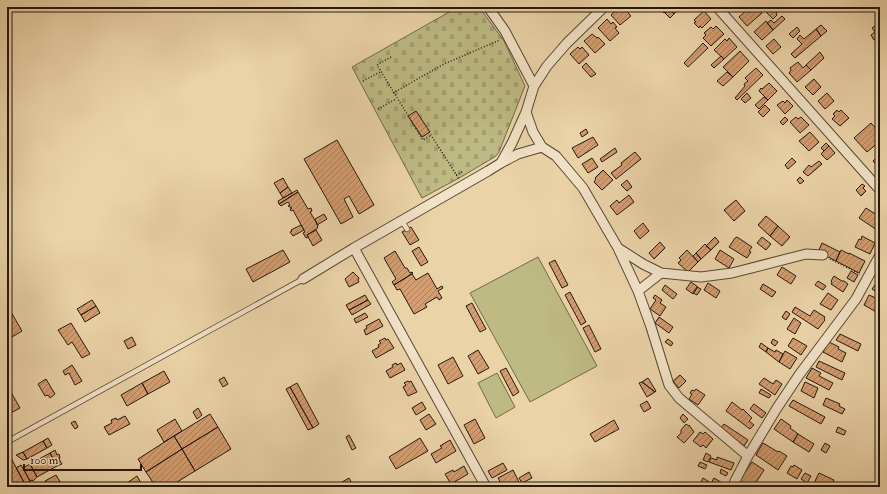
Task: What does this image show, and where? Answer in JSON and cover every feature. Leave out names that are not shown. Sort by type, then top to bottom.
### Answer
[{"type":"street","points":[[488,7],[508,36],[534,86]]},
{"type":"street","points":[[501,163],[526,112],[534,86],[547,66],[567,43],[604,7]]},
{"type":"street","points":[[717,7],[880,190]]},
{"type":"street","points":[[526,112],[533,132],[542,147],[556,156],[583,188],[618,248],[638,292],[651,327],[669,385],[679,398],[748,456]]},
{"type":"street","points":[[303,279],[501,163],[518,154],[542,147]]},
{"type":"street","points":[[354,248],[486,487]]},
{"type":"street","points":[[618,248],[643,264],[661,273],[701,277],[732,273],[806,254],[823,255]]},
{"type":"street","points":[[733,487],[735,480],[748,456],[799,375],[856,299],[880,255]]},
{"type":"street","points":[[638,292],[661,273]]},
{"type":"lane","points":[[402,221],[407,229]]},
{"type":"lane","points":[[7,442],[303,279]]},
{"type":"path","points":[[393,93],[444,64],[461,58],[508,36]]},
{"type":"path","points":[[391,57],[377,65],[380,72],[423,140],[431,135]]},
{"type":"path","points":[[363,81],[380,72]]},
{"type":"path","points":[[378,109],[396,99]]},
{"type":"path","points":[[429,132],[463,186]]},
{"type":"path","points":[[456,175],[464,171]]},
{"type":"path","points":[[823,255],[867,278]]},
{"type":"green space","points":[[458,7],[479,7],[504,41],[525,86],[499,152],[496,156],[422,198],[352,67]]},
{"type":"green space","points":[[538,257],[597,366],[530,402],[470,293]]},
{"type":"green space","points":[[497,373],[515,407],[496,418],[478,383]]},
{"type":"building","points":[[623,7],[631,16],[620,25],[611,15],[619,8],[621,9]]},
{"type":"building","points":[[658,7],[664,7],[667,10],[664,13]]},
{"type":"building","points":[[670,7],[676,7],[675,8],[677,11],[674,14],[669,9]]},
{"type":"building","points":[[750,7],[757,7],[762,13],[747,26],[739,17]]},
{"type":"building","points":[[770,7],[773,7],[777,12],[777,15],[773,19],[765,11]]},
{"type":"building","points":[[669,9],[674,14],[670,18],[665,13]]},
{"type":"building","points":[[704,11],[711,19],[702,28],[700,26],[699,28],[694,23],[696,22],[694,20]]},
{"type":"building","points":[[782,16],[785,19],[773,30],[767,23],[771,20],[774,23]]},
{"type":"building","points":[[607,19],[611,24],[613,22],[619,33],[610,41],[598,28]]},
{"type":"building","points":[[766,21],[773,30],[762,40],[754,32]]},
{"type":"building","points":[[880,22],[880,36],[874,40],[871,35],[875,32],[872,28]]},
{"type":"building","points":[[821,25],[827,31],[821,36],[816,29]]},
{"type":"building","points":[[716,26],[724,34],[711,46],[703,38],[706,35],[704,33],[711,27],[713,29]]},
{"type":"building","points":[[797,27],[800,31],[793,38],[789,34]]},
{"type":"building","points":[[816,29],[821,36],[795,58],[791,54],[802,44],[797,39],[800,35],[804,39]]},
{"type":"building","points":[[592,34],[597,38],[598,37],[605,44],[595,53],[584,41]]},
{"type":"building","points":[[729,38],[737,47],[724,59],[714,50],[725,39],[727,41]]},
{"type":"building","points":[[774,39],[781,47],[773,54],[766,46]]},
{"type":"building","points":[[703,43],[708,48],[688,67],[684,63]]},
{"type":"building","points":[[578,47],[580,49],[582,47],[589,55],[579,64],[570,54]]},
{"type":"building","points":[[740,51],[749,61],[733,77],[723,67]]},
{"type":"building","points":[[820,52],[824,58],[811,70],[806,65]]},
{"type":"building","points":[[721,56],[724,59],[714,68],[711,65]]},
{"type":"building","points":[[798,62],[803,68],[806,65],[811,70],[797,82],[789,73],[791,70],[790,68]]},
{"type":"building","points":[[586,63],[596,74],[591,77],[582,67]]},
{"type":"building","points":[[756,68],[763,75],[737,100],[735,98],[745,86],[744,84],[748,81],[745,78]]},
{"type":"building","points":[[727,72],[733,77],[723,86],[717,81]]},
{"type":"building","points":[[814,79],[821,87],[813,95],[805,87]]},
{"type":"building","points":[[769,83],[777,91],[768,100],[759,91]]},
{"type":"building","points":[[747,93],[751,98],[745,103],[741,99]]},
{"type":"building","points":[[827,93],[834,101],[825,109],[818,101]]},
{"type":"building","points":[[764,97],[768,100],[759,109],[755,105]]},
{"type":"building","points":[[787,100],[793,106],[785,114],[777,105],[783,101],[785,103]]},
{"type":"building","points":[[765,105],[770,110],[763,117],[758,112]]},
{"type":"building","points":[[837,110],[839,112],[841,110],[849,118],[840,126],[832,119],[835,116],[833,114]]},
{"type":"building","points":[[416,111],[430,132],[422,137],[408,116]]},
{"type":"building","points":[[785,117],[788,120],[783,125],[780,122]]},
{"type":"building","points":[[796,117],[798,119],[801,117],[809,125],[800,133],[790,122]]},
{"type":"building","points":[[871,123],[880,133],[880,141],[867,152],[854,138]]},
{"type":"building","points":[[586,129],[588,133],[582,137],[580,133]]},
{"type":"building","points":[[810,132],[819,142],[809,151],[799,141]]},
{"type":"building","points":[[593,137],[598,145],[578,158],[572,148]]},
{"type":"building","points":[[337,140],[374,205],[359,214],[349,196],[344,199],[353,217],[341,224],[304,159]]},
{"type":"building","points":[[826,143],[829,146],[824,151],[821,148]]},
{"type":"building","points":[[829,146],[835,153],[827,160],[821,154]]},
{"type":"building","points":[[615,148],[617,152],[602,162],[600,159]]},
{"type":"building","points":[[635,152],[641,159],[616,179],[611,173],[622,165],[621,163]]},
{"type":"building","points":[[880,154],[880,169],[873,161]]},
{"type":"building","points":[[592,158],[598,167],[588,173],[582,164]]},
{"type":"building","points":[[792,158],[796,162],[788,169],[785,165]]},
{"type":"building","points":[[819,161],[822,164],[808,176],[803,172],[809,165],[811,167]]},
{"type":"building","points":[[603,170],[613,180],[602,190],[594,182],[596,179],[595,178]]},
{"type":"building","points":[[800,177],[804,181],[800,184],[797,180]]},
{"type":"building","points":[[283,178],[288,187],[280,193],[274,183]]},
{"type":"building","points":[[627,180],[632,187],[627,191],[621,185]]},
{"type":"building","points":[[862,184],[865,186],[863,188],[866,191],[861,196],[856,190]]},
{"type":"building","points":[[288,187],[292,193],[283,198],[280,193]]},
{"type":"building","points":[[297,190],[298,192],[279,204],[278,201]]},
{"type":"building","points":[[298,192],[308,209],[311,208],[312,211],[310,212],[318,225],[317,229],[307,235],[308,237],[306,238],[303,233],[305,232],[293,210],[291,211],[290,209],[292,208],[288,206],[290,205],[288,202],[281,206],[279,204]]},
{"type":"building","points":[[629,195],[634,202],[617,215],[610,206],[617,200],[619,203]]},
{"type":"building","points":[[736,200],[745,211],[734,221],[724,210]]},
{"type":"building","points":[[866,208],[880,217],[880,227],[877,230],[859,218]]},
{"type":"building","points":[[324,214],[327,219],[317,225],[315,219]]},
{"type":"building","points":[[766,216],[778,226],[770,236],[758,225]]},
{"type":"building","points":[[643,223],[649,231],[640,239],[634,231]]},
{"type":"building","points":[[301,225],[304,230],[293,236],[290,232],[292,231],[291,230]]},
{"type":"building","points":[[778,226],[790,237],[782,246],[770,236]]},
{"type":"building","points":[[411,227],[419,240],[410,245],[402,232]]},
{"type":"building","points":[[316,230],[322,240],[313,246],[307,235]]},
{"type":"building","points":[[862,236],[875,243],[870,254],[855,247],[859,239],[861,240]]},
{"type":"building","points":[[715,237],[719,242],[711,250],[706,246]]},
{"type":"building","points":[[737,237],[752,247],[747,258],[729,247]]},
{"type":"building","points":[[762,237],[771,244],[766,250],[757,243]]},
{"type":"building","points":[[660,242],[665,248],[654,259],[649,253]]},
{"type":"building","points":[[822,243],[840,252],[836,261],[818,252]]},
{"type":"building","points":[[705,244],[711,250],[701,259],[696,253]]},
{"type":"building","points":[[419,247],[428,262],[421,266],[412,251]]},
{"type":"building","points":[[283,250],[290,262],[253,282],[246,269]]},
{"type":"building","points":[[687,250],[698,262],[688,272],[678,263],[681,260],[679,258]]},
{"type":"building","points":[[720,250],[734,259],[729,268],[715,259]]},
{"type":"building","points":[[841,250],[865,261],[859,273],[836,261]]},
{"type":"building","points":[[395,251],[405,268],[407,268],[410,273],[413,273],[394,285],[392,282],[396,279],[384,258]]},
{"type":"building","points":[[696,253],[701,259],[698,262],[693,256]]},
{"type":"building","points":[[555,260],[568,285],[562,288],[549,263]]},
{"type":"building","points":[[782,267],[796,276],[791,284],[777,275]]},
{"type":"building","points":[[851,271],[858,275],[854,282],[847,278]]},
{"type":"building","points":[[353,272],[359,278],[359,282],[349,287],[345,279]]},
{"type":"building","points":[[428,273],[437,289],[442,286],[443,288],[438,291],[442,298],[439,300],[437,297],[425,304],[427,307],[414,314],[400,289],[397,290],[394,285],[412,274],[416,280]]},
{"type":"building","points":[[834,276],[848,284],[843,292],[831,284]]},
{"type":"building","points":[[880,279],[880,294],[872,289]]},
{"type":"building","points":[[818,281],[826,286],[823,290],[815,285]]},
{"type":"building","points":[[691,282],[698,287],[693,294],[686,289]]},
{"type":"building","points":[[708,283],[720,291],[716,298],[704,290]]},
{"type":"building","points":[[763,284],[776,292],[772,297],[760,289]]},
{"type":"building","points":[[665,285],[677,294],[673,299],[662,290]]},
{"type":"building","points":[[697,287],[701,289],[697,295],[693,293]]},
{"type":"building","points":[[570,292],[586,322],[581,325],[565,295]]},
{"type":"building","points":[[828,293],[838,300],[831,310],[820,304]]},
{"type":"building","points":[[365,295],[368,300],[349,310],[346,305]]},
{"type":"building","points":[[655,295],[662,300],[660,303],[666,307],[660,316],[650,309],[656,300],[653,298]]},
{"type":"building","points":[[869,295],[880,300],[880,309],[878,313],[864,305]]},
{"type":"building","points":[[92,300],[96,306],[81,315],[77,309]]},
{"type":"building","points":[[368,300],[371,304],[352,315],[349,310]]},
{"type":"building","points":[[472,303],[486,329],[480,332],[466,306]]},
{"type":"building","points":[[7,305],[22,331],[7,340]]},
{"type":"building","points":[[96,306],[100,313],[85,322],[81,315]]},
{"type":"building","points":[[795,307],[810,316],[814,310],[825,317],[825,320],[818,329],[792,312]]},
{"type":"building","points":[[786,311],[790,314],[786,320],[782,317]]},
{"type":"building","points":[[365,313],[368,317],[356,323],[354,319]]},
{"type":"building","points":[[659,317],[673,327],[669,333],[655,323]]},
{"type":"building","points":[[794,318],[801,323],[795,334],[787,329]]},
{"type":"building","points":[[379,319],[383,326],[366,335],[364,330],[367,328],[366,326]]},
{"type":"building","points":[[71,323],[90,354],[82,358],[72,342],[68,345],[58,330]]},
{"type":"building","points":[[589,325],[601,349],[595,352],[583,328]]},
{"type":"building","points":[[840,334],[861,344],[858,351],[836,340]]},
{"type":"building","points":[[132,337],[136,345],[128,349],[124,341]]},
{"type":"building","points":[[385,338],[386,340],[388,339],[394,348],[376,358],[372,351],[379,347],[378,345],[381,343],[379,341]]},
{"type":"building","points":[[793,338],[807,346],[801,355],[788,346]]},
{"type":"building","points":[[668,339],[673,343],[671,346],[665,342]]},
{"type":"building","points":[[773,339],[778,342],[775,346],[771,343]]},
{"type":"building","points":[[829,342],[839,347],[838,349],[846,353],[842,362],[823,352]]},
{"type":"building","points":[[761,343],[768,348],[766,352],[759,347]]},
{"type":"building","points":[[768,348],[783,354],[779,362],[766,352]]},
{"type":"building","points":[[478,350],[489,368],[478,374],[468,356]]},
{"type":"building","points":[[785,351],[797,358],[790,369],[779,362]]},
{"type":"building","points":[[453,357],[463,376],[448,384],[438,365]]},
{"type":"building","points":[[819,361],[845,373],[842,380],[816,367]]},
{"type":"building","points":[[396,363],[397,365],[401,363],[405,370],[390,378],[386,371],[393,367],[392,365]]},
{"type":"building","points":[[72,365],[82,381],[75,385],[69,373],[65,375],[63,371]]},
{"type":"building","points":[[506,368],[519,392],[513,396],[500,371]]},
{"type":"building","points":[[812,368],[821,373],[819,376],[833,383],[829,390],[806,378]]},
{"type":"building","points":[[164,371],[170,382],[148,394],[142,383]]},
{"type":"building","points":[[680,375],[686,381],[679,388],[673,381]]},
{"type":"building","points":[[224,377],[228,384],[223,387],[219,380]]},
{"type":"building","points":[[648,378],[656,391],[655,392],[642,382]]},
{"type":"building","points":[[764,378],[773,384],[776,380],[782,384],[775,395],[759,384]]},
{"type":"building","points":[[46,379],[55,394],[50,398],[48,395],[45,396],[38,384]]},
{"type":"building","points":[[411,381],[417,392],[408,396],[403,387],[406,385],[404,383]]},
{"type":"building","points":[[642,382],[655,392],[647,397],[639,383]]},
{"type":"building","points":[[805,382],[818,388],[814,398],[801,391]]},
{"type":"building","points":[[142,383],[148,394],[127,406],[121,395]]},
{"type":"building","points":[[297,383],[319,424],[313,428],[290,387]]},
{"type":"building","points":[[7,385],[12,394],[7,397]]},
{"type":"building","points":[[290,387],[313,428],[308,430],[286,389]]},
{"type":"building","points":[[696,389],[705,395],[698,405],[689,399],[692,394],[690,393],[692,390],[694,391]]},
{"type":"building","points":[[761,389],[771,395],[769,398],[759,393]]},
{"type":"building","points":[[12,394],[20,408],[7,415],[7,397]]},
{"type":"building","points":[[826,398],[840,404],[839,406],[845,409],[842,414],[823,405]]},
{"type":"building","points":[[793,400],[825,417],[821,424],[789,406]]},
{"type":"building","points":[[647,401],[651,408],[644,412],[640,405]]},
{"type":"building","points":[[422,402],[426,409],[416,415],[412,408]]},
{"type":"building","points":[[732,402],[742,410],[743,409],[752,418],[749,421],[754,425],[750,429],[726,411]]},
{"type":"building","points":[[754,404],[766,413],[762,418],[750,409]]},
{"type":"building","points":[[198,408],[202,415],[197,419],[193,412]]},
{"type":"building","points":[[210,414],[218,427],[182,449],[174,436]]},
{"type":"building","points":[[429,414],[436,424],[426,430],[420,420]]},
{"type":"building","points":[[683,414],[688,419],[684,423],[680,418]]},
{"type":"building","points":[[125,416],[130,424],[109,435],[104,427],[112,423],[111,420],[116,418],[117,420]]},
{"type":"building","points":[[175,419],[182,431],[164,442],[157,430]]},
{"type":"building","points":[[475,419],[485,438],[474,444],[464,425]]},
{"type":"building","points":[[781,419],[791,426],[790,428],[798,434],[793,442],[774,429]]},
{"type":"building","points":[[614,420],[619,429],[595,442],[590,434]]},
{"type":"building","points":[[75,421],[78,427],[75,429],[71,423]]},
{"type":"building","points":[[686,424],[689,425],[694,432],[684,443],[677,437]]},
{"type":"building","points":[[724,424],[748,440],[744,446],[721,428]]},
{"type":"building","points":[[218,427],[231,449],[195,471],[182,449]]},
{"type":"building","points":[[838,427],[846,431],[844,435],[836,432]]},
{"type":"building","points":[[700,432],[703,434],[705,432],[713,439],[706,448],[703,445],[701,447],[693,441]]},
{"type":"building","points":[[798,434],[814,444],[809,452],[793,442]]},
{"type":"building","points":[[349,435],[356,448],[352,450],[346,437]]},
{"type":"building","points":[[174,436],[182,449],[146,472],[138,459]]},
{"type":"building","points":[[48,438],[52,445],[47,448],[43,441]]},
{"type":"building","points":[[420,438],[428,451],[396,469],[389,457]]},
{"type":"building","points":[[450,440],[456,451],[436,463],[431,454],[442,448],[440,446]]},
{"type":"building","points":[[43,441],[47,448],[27,459],[23,452]]},
{"type":"building","points":[[763,443],[787,456],[778,470],[756,455]]},
{"type":"building","points":[[825,443],[830,446],[826,453],[821,450]]},
{"type":"building","points":[[182,449],[195,471],[169,487],[156,487],[146,472]]},
{"type":"building","points":[[55,450],[57,455],[59,454],[59,459],[62,464],[57,466],[50,453]]},
{"type":"building","points":[[23,452],[27,459],[23,460],[16,455]]},
{"type":"building","points":[[50,453],[57,466],[37,477],[30,464]]},
{"type":"building","points":[[706,453],[711,456],[708,462],[703,460]]},
{"type":"building","points":[[717,457],[734,463],[731,470],[709,462],[711,458],[717,460]]},
{"type":"building","points":[[11,458],[25,484],[19,487],[7,487],[7,461]]},
{"type":"building","points":[[700,462],[707,465],[705,469],[698,466]]},
{"type":"building","points":[[752,462],[764,470],[753,487],[739,487],[736,485]]},
{"type":"building","points":[[503,463],[507,470],[492,478],[488,471]]},
{"type":"building","points":[[30,464],[37,477],[33,481],[30,481],[23,468]]},
{"type":"building","points":[[21,465],[30,481],[25,484],[16,468]]},
{"type":"building","points":[[794,465],[802,470],[797,479],[787,473],[791,466],[793,467]]},
{"type":"building","points":[[464,466],[468,474],[451,484],[445,474],[453,470],[454,472]]},
{"type":"building","points":[[721,469],[728,473],[726,476],[720,473]]},
{"type":"building","points":[[513,470],[520,484],[515,487],[503,487],[498,478]]},
{"type":"building","points":[[529,472],[532,478],[522,483],[519,478]]},
{"type":"building","points":[[805,473],[811,476],[807,483],[801,479]]},
{"type":"building","points":[[819,473],[834,480],[831,487],[822,487],[814,483]]},
{"type":"building","points":[[56,475],[62,485],[58,487],[48,487],[45,481]]},
{"type":"building","points":[[137,476],[141,483],[134,487],[130,487],[127,483]]},
{"type":"building","points":[[349,478],[354,487],[345,487],[342,482]]},
{"type":"building","points":[[703,478],[711,483],[714,478],[724,484],[723,487],[709,487],[701,482]]},
{"type":"building","points":[[249,482],[251,485],[253,483],[257,487],[244,487]]},
{"type":"building","points":[[446,482],[448,486],[440,486]]}]
